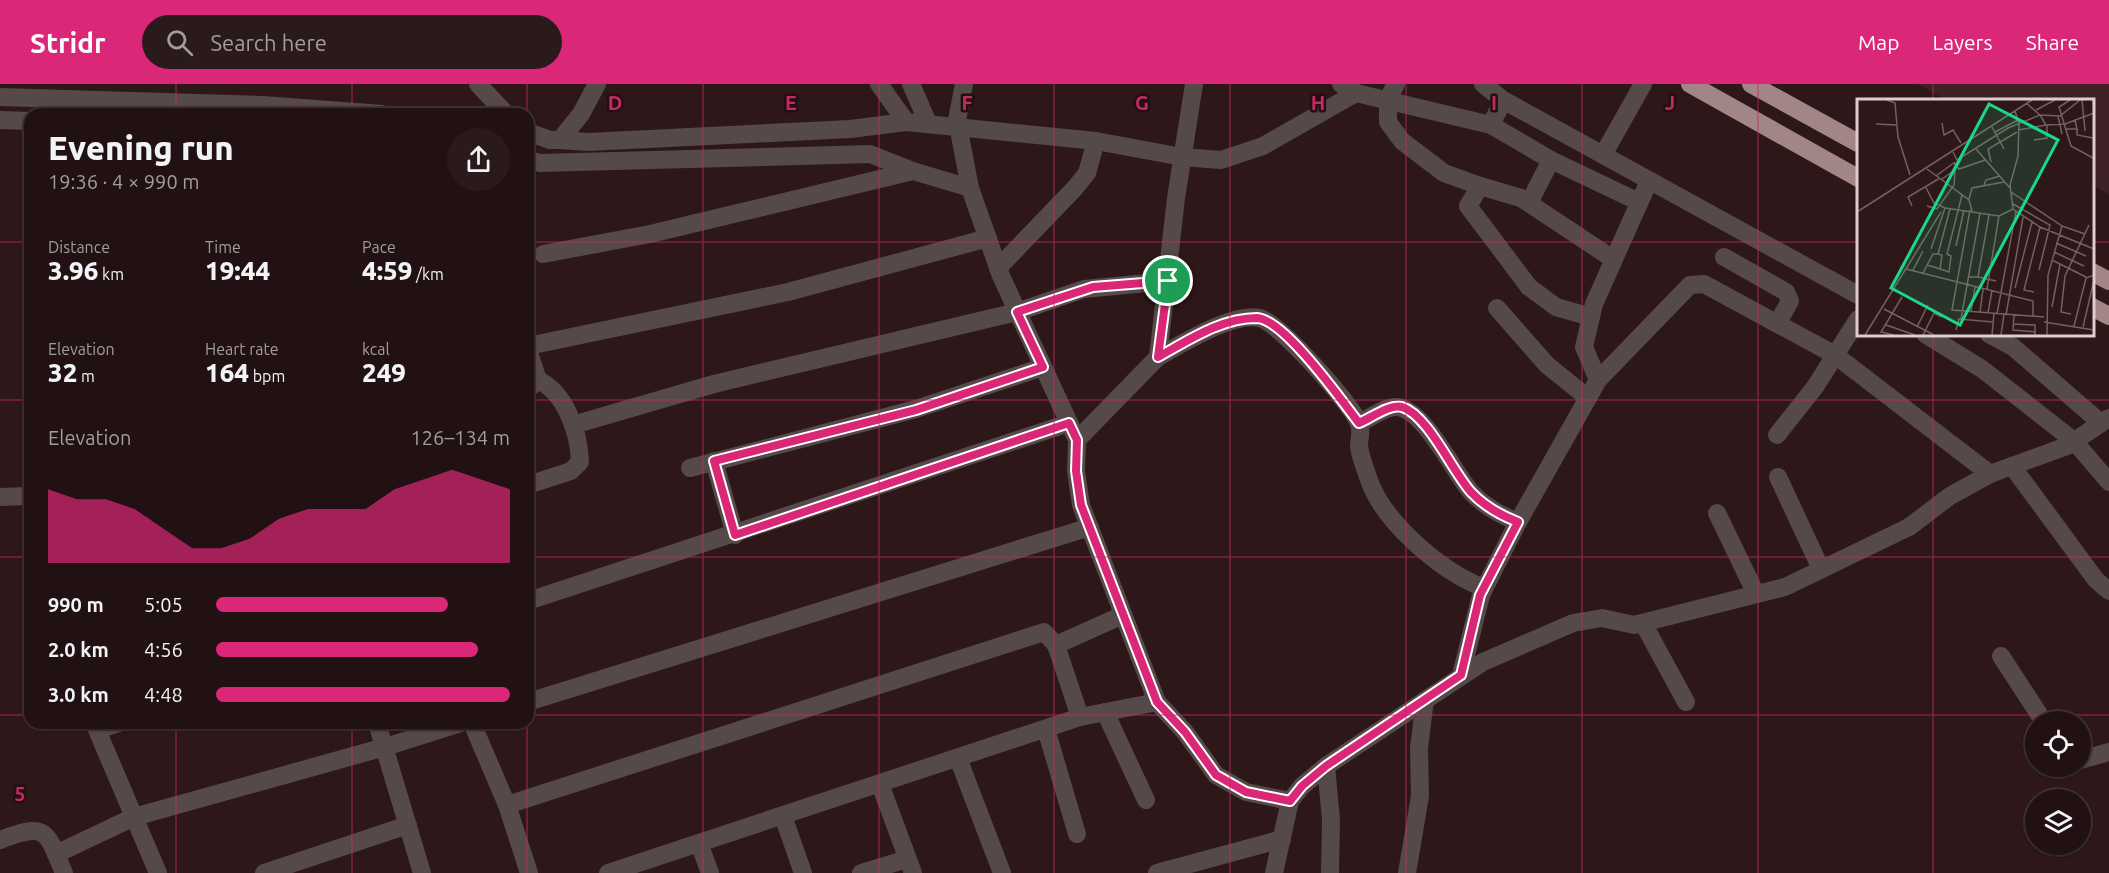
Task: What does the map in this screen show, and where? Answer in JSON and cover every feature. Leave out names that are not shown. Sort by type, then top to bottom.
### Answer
[{"type":"highway","points":[[1690,84],[1857,177]]},
{"type":"highway","points":[[1750,84],[1857,142]]},
{"type":"highway","points":[[2094,273],[2109,281]]},
{"type":"highway","points":[[2094,308],[2109,316]]},
{"type":"street","points":[[478,84],[500,108]]},
{"type":"street","points":[[560,140],[581,114],[597,84]]},
{"type":"street","points":[[879,84],[906,122]]},
{"type":"street","points":[[911,84],[928,123]]},
{"type":"street","points":[[964,84],[957,120],[970,188],[998,268],[1077,440],[1076,471],[1081,505],[1157,702],[1185,732],[1216,775],[1246,792],[1290,801]]},
{"type":"street","points":[[1158,357],[1182,157],[1194,84]]},
{"type":"street","points":[[1483,84],[1503,100],[1857,294]]},
{"type":"street","points":[[1603,155],[1642,84]]},
{"type":"street","points":[[534,134],[550,140],[588,142],[850,129],[906,122],[1096,141],[1182,157],[1221,160],[1263,146],[1349,88],[1392,92],[1491,125],[1551,160],[1640,202]]},
{"type":"street","points":[[1392,92],[1388,122],[1402,141],[1444,173],[1480,186],[1510,193],[1529,203],[1613,260]]},
{"type":"street","points":[[0,97],[303,108]]},
{"type":"street","points":[[1491,125],[1503,100]]},
{"type":"street","points":[[0,120],[24,121]]},
{"type":"street","points":[[998,268],[1087,173],[1096,141]]},
{"type":"street","points":[[534,162],[870,154],[913,171],[970,188]]},
{"type":"street","points":[[1529,203],[1551,160]]},
{"type":"street","points":[[543,254],[650,234],[913,171]]},
{"type":"street","points":[[1598,380],[1584,347],[1591,317],[1613,260],[1649,181]]},
{"type":"street","points":[[1480,186],[1468,206],[1529,287],[1556,307],[1591,317]]},
{"type":"street","points":[[534,347],[788,292],[988,238]]},
{"type":"street","points":[[1724,257],[1789,296],[1790,302],[1778,324]]},
{"type":"street","points":[[573,425],[714,384],[1017,312],[1093,287],[1168,281]]},
{"type":"street","points":[[1461,675],[1484,588],[1587,398],[1598,380],[1690,285],[1696,283],[1835,355],[1990,474]]},
{"type":"street","points":[[1497,308],[1547,365],[1587,398]]},
{"type":"street","points":[[1077,440],[1158,357],[1223,323],[1259,318],[1279,328],[1318,369],[1359,423],[1359,447],[1368,480],[1402,530],[1460,579],[1484,588]]},
{"type":"street","points":[[1777,435],[1815,387],[1857,321]]},
{"type":"street","points":[[1928,336],[1982,369],[2074,441],[2109,482]]},
{"type":"street","points":[[1274,873],[1290,801],[1302,786],[1326,766],[1483,662],[1573,622],[1602,618],[1634,625],[1785,587],[1909,527],[1950,496],[1990,474],[2074,441],[2105,420],[2013,348],[1992,336]]},
{"type":"street","points":[[690,468],[916,410],[1043,367]]},
{"type":"street","points":[[534,385],[547,384],[557,395],[573,425],[580,462],[571,471],[534,483]]},
{"type":"street","points":[[1359,423],[1394,406],[1403,407],[1419,417],[1472,493],[1490,508],[1518,522]]},
{"type":"street","points":[[534,599],[735,535],[1069,423]]},
{"type":"street","points":[[714,461],[735,535]]},
{"type":"street","points":[[2012,466],[2096,580],[2109,591]]},
{"type":"street","points":[[1778,477],[1821,569]]},
{"type":"street","points":[[0,497],[24,496]]},
{"type":"street","points":[[1717,513],[1756,594]]},
{"type":"street","points":[[534,700],[1090,527]]},
{"type":"street","points":[[1056,645],[1123,615]]},
{"type":"street","points":[[1643,623],[1686,702]]},
{"type":"street","points":[[507,806],[1044,632],[1056,645],[1080,717]]},
{"type":"street","points":[[2001,656],[2037,711]]},
{"type":"street","points":[[1407,873],[1420,796],[1419,748],[1425,700]]},
{"type":"street","points":[[614,872],[1080,717],[1157,702]]},
{"type":"street","points":[[1105,711],[1146,800]]},
{"type":"street","points":[[100,729],[97,730],[158,873]]},
{"type":"street","points":[[379,729],[422,873]]},
{"type":"street","points":[[56,854],[134,817],[386,747],[442,729]]},
{"type":"street","points":[[475,729],[507,806],[529,873]]},
{"type":"street","points":[[1046,729],[1077,834]]},
{"type":"street","points":[[2091,757],[2109,752]]},
{"type":"street","points":[[958,758],[1002,873]]},
{"type":"street","points":[[1326,766],[1331,820],[1330,873]]},
{"type":"street","points":[[861,873],[910,866],[880,784]]},
{"type":"street","points":[[783,816],[803,873]]},
{"type":"street","points":[[264,873],[408,825]]},
{"type":"street","points":[[0,840],[33,829],[42,832],[51,842],[64,873]]},
{"type":"street","points":[[1157,873],[1282,838]]},
{"type":"street","points":[[699,843],[710,873]]},
{"type":"shaded area","points":[[1918,84],[2109,84],[2109,195],[2094,186],[2094,99],[1944,99]]},
{"type":"route","points":[[1168,281],[1158,357],[1223,323],[1259,318],[1279,328],[1318,369],[1359,423],[1394,406],[1403,407],[1419,417],[1472,493],[1490,508],[1518,522],[1480,595],[1461,675],[1326,766],[1302,786],[1290,801],[1246,792],[1216,775],[1185,732],[1157,702],[1081,505],[1076,471],[1077,440],[1069,423],[735,535],[714,461],[916,410],[1043,367],[1017,312],[1093,287],[1168,281]]}]
